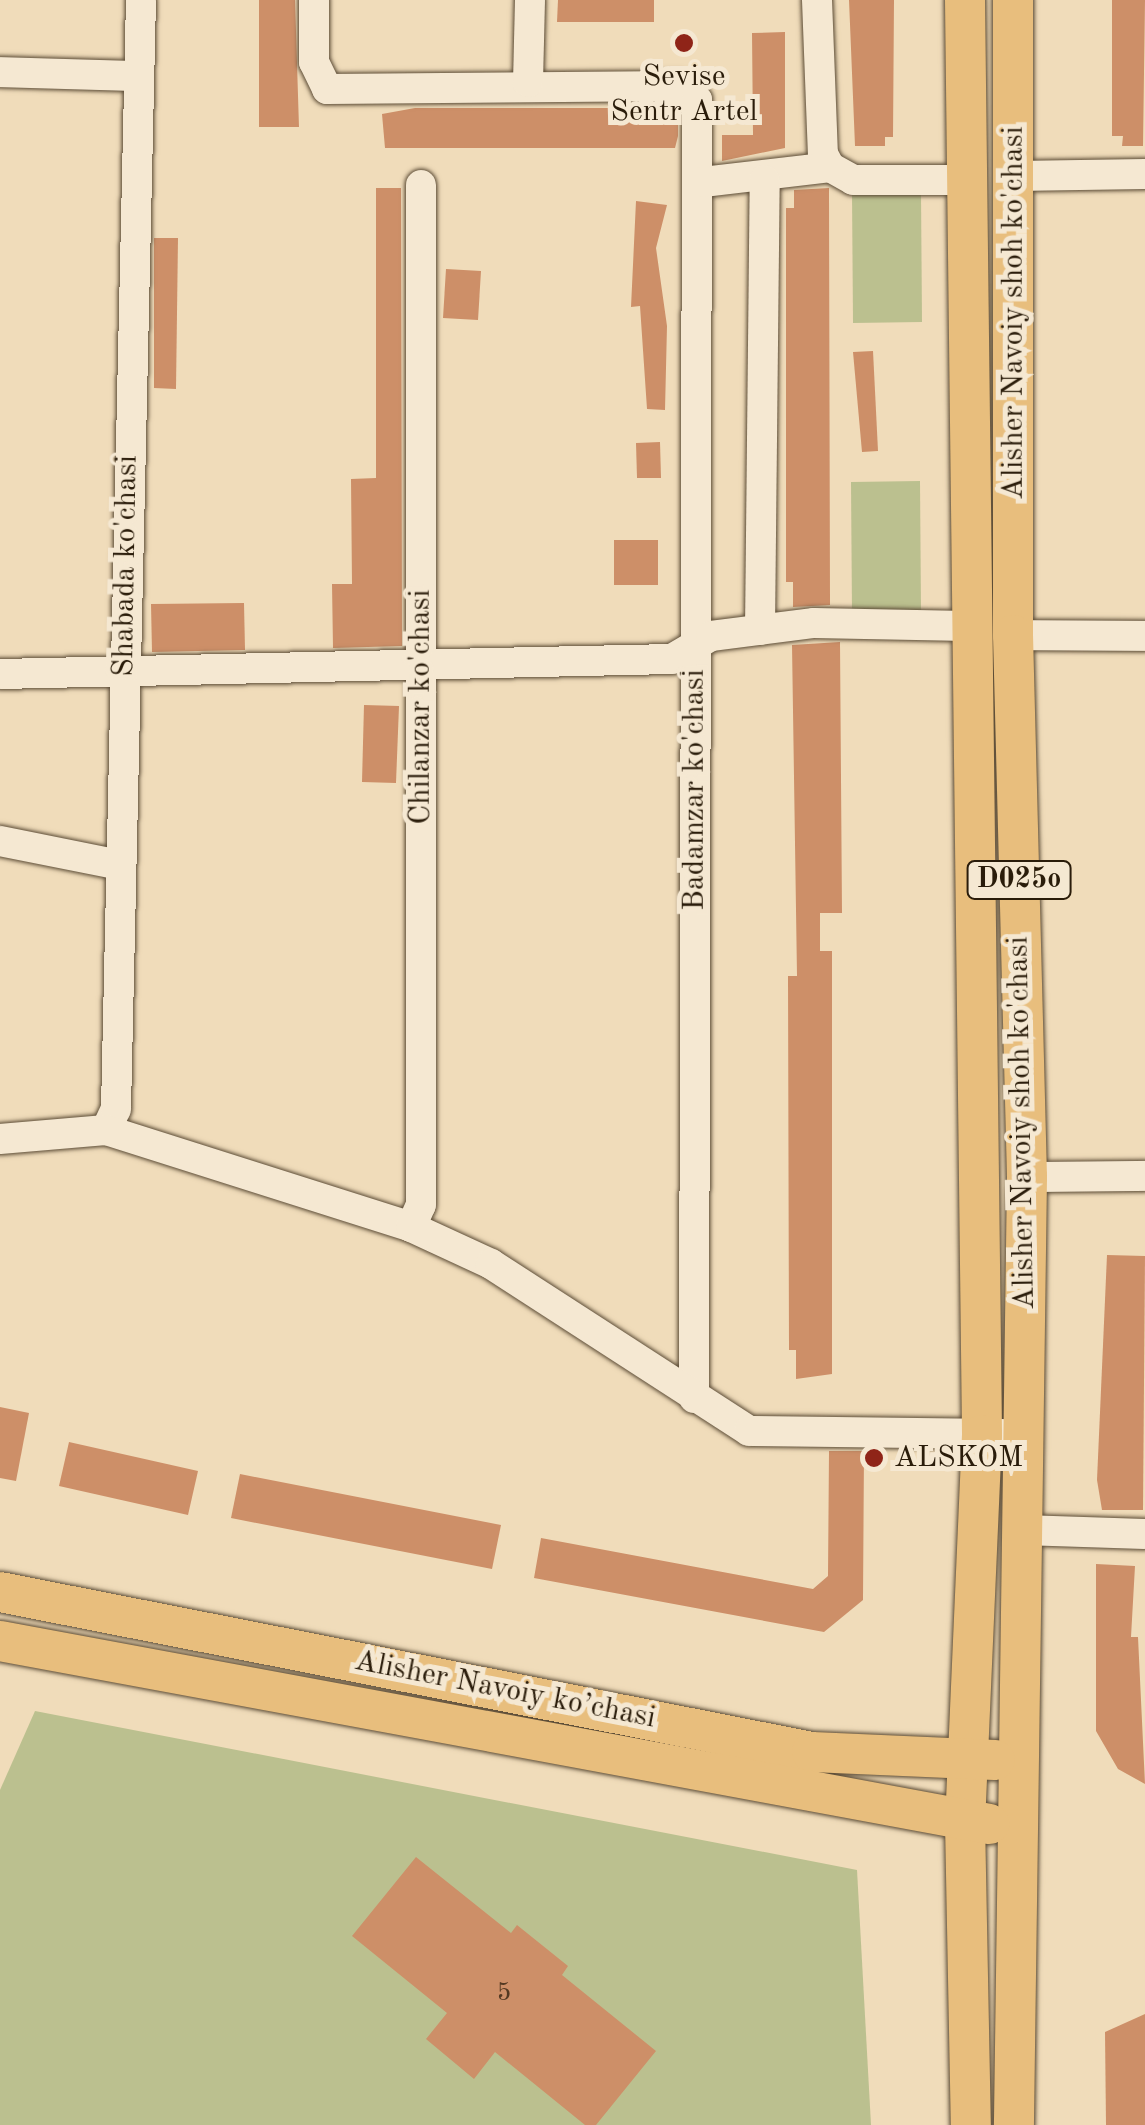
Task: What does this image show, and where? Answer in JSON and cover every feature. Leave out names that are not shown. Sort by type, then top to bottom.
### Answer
[{"type":"main road","name":"Alisher Navoiy shoh ko'chasi","points":[[965,0],[966,626],[982,1435],[965,1821],[971,2125]]},
{"type":"main road","name":"Alisher Navoiy shoh ko'chasi","points":[[1013,0],[1013,635],[1026,1178],[1022,1530],[1012,1826],[1014,2125]]},
{"type":"main road","name":"Alisher Navoiy ko’chasi","points":[[0,1592],[812,1752],[1014,1760]]},
{"type":"main road","name":"Alisher Navoiy ko’chasi","points":[[0,1641],[965,1821],[1012,1826]]},
{"type":"main road","points":[[484,1733],[492,1686]]},
{"type":"street","name":"Shabada ko'chasi","points":[[106,1130],[116,1109],[136,76],[141,0]]},
{"type":"street","name":"Badamzar ko'chasi","points":[[314,0],[314,62],[327,88],[528,82],[679,86],[697,100],[703,182],[695,646],[694,1398]]},
{"type":"street","points":[[528,82],[530,0]]},
{"type":"street","points":[[818,0],[823,154],[830,167],[853,180],[966,180]]},
{"type":"street","points":[[0,72],[136,76]]},
{"type":"street","points":[[703,182],[765,180],[830,167]]},
{"type":"street","points":[[1015,176],[1145,174]]},
{"type":"street","points":[[760,630],[765,180]]},
{"type":"street","name":"Chilanzar ko'chasi","points":[[411,1227],[421,1205],[421,185]]},
{"type":"street","points":[[0,674],[421,668],[672,659],[695,646],[760,630],[966,626]]},
{"type":"street","points":[[1013,635],[1145,636]]},
{"type":"street","points":[[0,841],[120,865]]},
{"type":"street","points":[[0,1139],[106,1130],[411,1227],[490,1264],[749,1431],[1023,1433]]},
{"type":"street","points":[[1026,1178],[1145,1176]]},
{"type":"street","points":[[1022,1530],[1145,1534]]},
{"type":"green space","points":[[921,192],[922,322],[853,323],[852,193]]},
{"type":"green space","points":[[920,481],[921,612],[852,613],[851,482]]},
{"type":"green space","points":[[35,1711],[857,1870],[871,2125],[0,2125],[0,1790]]},
{"type":"building","points":[[259,0],[295,0],[299,127],[259,127]]},
{"type":"building","points":[[558,0],[654,0],[654,22],[557,22]]},
{"type":"building","points":[[849,0],[894,0],[893,137],[885,137],[885,146],[855,146]]},
{"type":"building","points":[[1112,0],[1145,0],[1143,146],[1122,146],[1123,136],[1112,136]]},
{"type":"building","points":[[785,32],[785,148],[722,161],[722,135],[753,135],[752,33]]},
{"type":"building","points":[[415,108],[647,108],[678,114],[678,136],[675,148],[385,148],[382,114]]},
{"type":"building","points":[[376,188],[401,188],[402,646],[333,648],[332,584],[352,584],[351,479],[376,478]]},
{"type":"building","points":[[829,188],[830,605],[793,607],[793,582],[786,582],[786,208],[794,208],[794,190]]},
{"type":"building","points":[[636,201],[667,205],[656,248],[667,326],[665,410],[647,409],[640,306],[631,307]]},
{"type":"building","points":[[154,238],[178,238],[176,389],[154,388]]},
{"type":"building","points":[[446,269],[481,271],[478,320],[443,318]]},
{"type":"building","points":[[873,351],[878,451],[862,452],[853,352]]},
{"type":"building","points":[[660,442],[661,478],[637,478],[636,443]]},
{"type":"building","points":[[614,540],[658,540],[658,585],[614,585]]},
{"type":"building","points":[[244,603],[245,650],[152,652],[151,604]]},
{"type":"building","points":[[840,642],[842,913],[820,913],[820,951],[832,951],[832,1374],[796,1379],[796,1350],[789,1350],[788,976],[797,976],[792,645]]},
{"type":"building","points":[[364,705],[399,706],[396,783],[362,782]]},
{"type":"building","points":[[1107,1255],[1145,1256],[1143,1510],[1102,1510],[1097,1480]]},
{"type":"building","points":[[0,1407],[29,1413],[16,1481],[0,1478]]},
{"type":"building","points":[[69,1442],[198,1471],[188,1515],[59,1486]]},
{"type":"building","points":[[829,1451],[864,1451],[863,1600],[824,1632],[534,1578],[541,1538],[813,1589],[828,1576]]},
{"type":"building","points":[[240,1474],[501,1525],[492,1569],[231,1518]]},
{"type":"building","points":[[1096,1564],[1135,1566],[1131,1637],[1138,1637],[1145,1784],[1118,1769],[1096,1731]]},
{"type":"building","points":[[416,1857],[511,1933],[517,1925],[568,1966],[562,1975],[656,2051],[596,2125],[585,2125],[495,2052],[474,2079],[426,2039],[447,2013],[352,1936]]},
{"type":"building","points":[[1145,2014],[1145,2125],[1106,2125],[1105,2032]]},
{"type":"place","name":"Sevise Sentr Artel","points":[[684,43]]},
{"type":"place","name":"ALSKOM","points":[[874,1458]]}]
